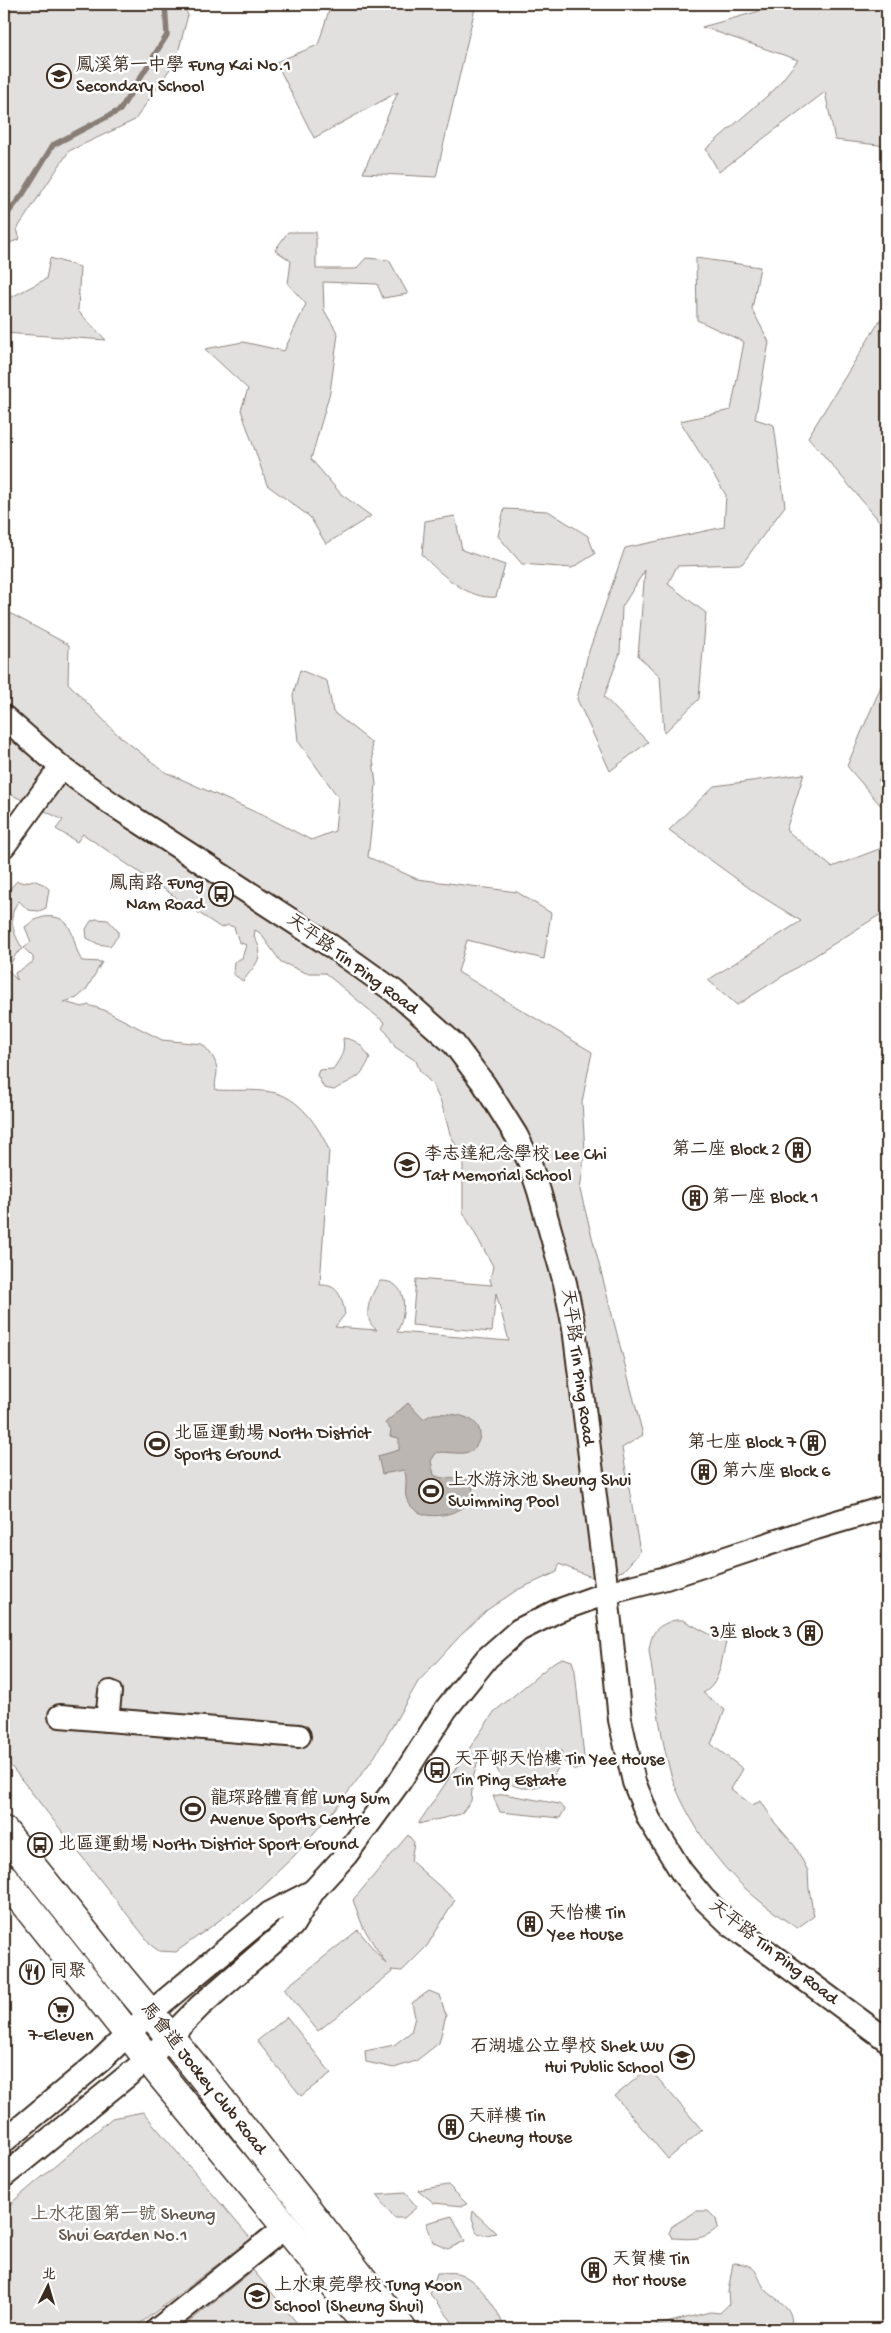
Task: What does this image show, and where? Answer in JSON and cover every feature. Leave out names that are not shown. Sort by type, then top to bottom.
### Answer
[{"type":"main road","name":"馬會道 Jockey Club Road","points":[[4,1830],[402,2329]]},
{"type":"main road","name":"馬會道 Jockey Club Road","points":[[4,1878],[128,2034],[370,2329]]},
{"type":"street","name":"天平路 Tin Ping Road","points":[[4,717],[61,767],[112,804],[331,946],[394,991],[454,1044],[484,1084],[516,1135],[528,1161],[540,1191],[565,1283],[574,1328],[624,1746],[634,1782],[649,1819],[680,1871],[703,1898],[732,1925],[887,2040]]},
{"type":"street","points":[[4,846],[61,767]]},
{"type":"street","points":[[4,2176],[148,2058],[200,2006],[292,1926],[314,1890],[346,1855],[400,1781],[446,1709],[487,1658],[519,1630],[557,1611],[607,1594],[666,1578],[816,1528],[887,1507]]},
{"type":"street","points":[[107,1720],[110,1692]]},
{"type":"street","points":[[60,1716],[300,1736]]},
{"type":"street","points":[[5,2138],[100,2061],[150,2013],[270,1913],[314,1890]]},
{"type":"street","points":[[158,2329],[273,2237]]},
{"type":"green space","points":[[4,4],[182,4],[188,15],[176,60],[135,120],[69,151],[17,229],[20,239],[4,245]]},
{"type":"green space","points":[[331,4],[476,4],[436,177],[363,173],[398,92],[314,138],[276,62],[318,45]]},
{"type":"green space","points":[[785,4],[887,5],[887,146],[835,140],[825,92],[719,172],[706,149],[774,90],[798,60],[702,27]]},
{"type":"green space","points":[[288,232],[316,232],[316,269],[356,269],[366,258],[389,260],[408,294],[383,298],[377,284],[323,282],[324,310],[338,334],[330,392],[311,459],[341,494],[371,516],[326,544],[310,517],[267,485],[241,410],[248,389],[205,349],[243,342],[284,351],[306,304],[288,284],[291,261],[275,250]]},
{"type":"green space","points":[[50,258],[80,267],[78,311],[106,340],[4,333],[4,301],[46,279]]},
{"type":"green space","points":[[696,258],[760,267],[752,309],[769,342],[755,419],[774,425],[785,506],[742,564],[677,566],[668,584],[706,613],[699,699],[664,733],[660,676],[638,656],[645,570],[622,607],[620,653],[604,697],[648,742],[610,771],[577,699],[588,654],[625,548],[724,527],[726,495],[680,421],[731,410],[744,342],[697,320]]},
{"type":"green space","points":[[887,309],[887,530],[808,437]]},
{"type":"green space","points":[[504,509],[548,511],[588,536],[595,554],[572,568],[522,564],[498,536]]},
{"type":"green space","points":[[455,516],[462,550],[505,565],[496,597],[486,597],[465,590],[446,577],[422,555],[425,521]]},
{"type":"green space","points":[[4,610],[69,645],[68,683],[117,734],[165,772],[271,819],[311,840],[335,831],[338,797],[298,741],[293,695],[300,670],[327,681],[333,712],[371,742],[376,785],[368,857],[417,879],[517,892],[551,913],[544,959],[467,940],[458,972],[592,1052],[582,1102],[585,1151],[580,1190],[643,1435],[622,1448],[640,1552],[623,1571],[594,1578],[559,1564],[557,1572],[517,1590],[487,1610],[460,1636],[418,1682],[375,1756],[340,1803],[294,1856],[250,1898],[176,1952],[159,1951],[152,1946],[7,1761],[4,1761],[4,966],[17,980],[15,973],[33,962],[33,957],[24,948],[31,942],[25,927],[42,917],[61,919],[70,929],[82,961],[102,962],[86,990],[77,998],[64,1002],[83,1007],[88,1005],[104,1010],[162,1040],[202,1044],[215,1062],[217,1070],[216,1090],[271,1092],[281,1095],[299,1106],[314,1123],[329,1150],[320,1285],[326,1285],[335,1289],[341,1297],[345,1314],[335,1327],[377,1330],[369,1319],[368,1307],[380,1281],[389,1282],[401,1292],[404,1307],[397,1332],[509,1341],[496,1293],[492,1332],[412,1325],[416,1279],[492,1285],[490,1280],[493,1266],[463,1212],[463,1158],[450,1134],[441,1102],[432,1084],[420,1071],[416,1061],[395,1047],[382,1028],[385,1023],[325,973],[306,973],[281,962],[260,933],[255,930],[254,937],[259,950],[258,960],[243,981],[233,974],[234,962],[242,958],[246,945],[239,942],[234,927],[228,925],[221,928],[83,834],[77,842],[56,829],[63,820],[4,791],[7,770],[4,767]]},
{"type":"green space","points":[[882,684],[887,689],[887,774],[878,780],[887,788],[887,813],[847,766]]},
{"type":"green space","points":[[804,774],[786,830],[832,867],[887,846],[887,906],[881,914],[737,1005],[708,980],[801,921],[756,893],[669,830],[714,786]]},
{"type":"green space","points":[[33,880],[49,889],[46,908],[39,911],[28,910],[19,901],[15,907],[12,919],[14,932],[23,949],[16,954],[11,963],[4,964],[4,895],[17,881],[24,883]]},
{"type":"green space","points":[[96,919],[108,920],[118,931],[118,936],[110,946],[98,944],[87,938],[86,929],[91,921]]},
{"type":"green space","points":[[343,1038],[359,1044],[370,1058],[363,1071],[355,1078],[334,1090],[324,1088],[317,1075],[319,1070],[333,1069],[336,1065],[343,1051]]},
{"type":"green space","points":[[675,1620],[683,1620],[726,1643],[716,1678],[709,1689],[703,1693],[725,1710],[711,1744],[743,1769],[731,1789],[752,1805],[761,1801],[775,1823],[795,1846],[808,1871],[814,1916],[797,1928],[780,1917],[737,1881],[702,1837],[676,1787],[662,1738],[649,1650],[656,1630]]},
{"type":"green space","points":[[563,1658],[572,1661],[575,1671],[585,1767],[575,1770],[564,1762],[561,1750],[560,1761],[550,1779],[542,1785],[522,1788],[512,1785],[500,1775],[491,1750],[479,1757],[473,1778],[471,1801],[461,1814],[418,1824],[494,1712],[554,1662]]},
{"type":"green space","points":[[504,1794],[559,1804],[565,1809],[560,1818],[500,1812],[493,1796]]},
{"type":"green space","points":[[408,1835],[414,1842],[411,1861],[455,1900],[427,1946],[402,1971],[391,1970],[392,1972],[318,2031],[284,1989],[358,1930],[386,1964],[363,1927],[353,1900]]},
{"type":"green space","points":[[429,1991],[439,1995],[446,2015],[439,2043],[416,2061],[394,2068],[366,2062],[365,2051],[394,2045],[411,2032],[415,2017],[412,2003]]},
{"type":"green space","points":[[287,2017],[331,2073],[301,2096],[257,2041]]},
{"type":"green space","points":[[649,2068],[702,2130],[668,2159],[615,2096]]},
{"type":"green space","name":"上水花園第一號 Sheung Shui Garden No.1","points":[[143,2112],[251,2239],[133,2329],[4,2329],[4,2209],[112,2118]]},
{"type":"green space","points":[[448,2185],[467,2204],[462,2206],[434,2203],[418,2190]]},
{"type":"green space","points":[[405,2193],[417,2207],[404,2218],[394,2218],[376,2195]]},
{"type":"green space","points":[[473,2211],[496,2233],[486,2235],[477,2233],[472,2218]]},
{"type":"green space","points":[[697,2211],[708,2211],[716,2219],[718,2227],[713,2232],[702,2237],[691,2239],[672,2238],[669,2233],[672,2226]]},
{"type":"green space","points":[[452,2216],[465,2241],[448,2249],[433,2242],[426,2223]]},
{"type":"green space","points":[[733,2263],[743,2264],[754,2269],[767,2291],[789,2310],[792,2322],[791,2329],[651,2329],[654,2326],[710,2312],[720,2313],[729,2304],[728,2292]]},
{"type":"green space","name":"上水東莞學校 Tung Koon School (Sheung Shui)","points":[[253,2270],[302,2329],[185,2329],[183,2327]]},
{"type":"green space","points":[[437,2273],[457,2273],[472,2281],[493,2305],[504,2329],[458,2329],[430,2294]]},
{"type":"shaded area","points":[[408,1403],[423,1419],[434,1414],[466,1417],[472,1420],[479,1429],[479,1440],[473,1450],[464,1453],[436,1453],[431,1461],[434,1475],[441,1478],[467,1480],[471,1484],[473,1490],[472,1501],[457,1511],[438,1516],[420,1513],[407,1500],[404,1470],[382,1474],[378,1456],[399,1450],[399,1438],[390,1436],[391,1430],[385,1423]]},
{"type":"waterway","points":[[4,218],[23,194],[53,145],[120,110],[167,35],[165,4]]},
{"type":"place","name":"鳳溪第一中學 Fung Kai No.1 Secondary School","points":[[59,76]]},
{"type":"place","name":"鳳南路 Fung Nam Road","points":[[221,894]]},
{"type":"place","name":"第二座 Block 2","points":[[798,1150]]},
{"type":"place","name":"李志達紀念學校 Lee Chi Tat Memorial School","points":[[407,1165]]},
{"type":"place","name":"第一座 Block 1","points":[[695,1198]]},
{"type":"place","name":"第七座 Block 7","points":[[813,1443]]},
{"type":"place","name":"北區運動場 North District Sports Ground","points":[[157,1444]]},
{"type":"place","name":"第六座 Block 6","points":[[704,1472]]},
{"type":"place","name":"上水游泳池 Sheung Shui Swimming Pool","points":[[431,1491]]},
{"type":"place","name":"3座 Block 3","points":[[810,1633]]},
{"type":"place","name":"天平邨天怡樓 Tin Yee House Tin Ping Estate","points":[[437,1770]]},
{"type":"place","name":"龍琛路體育館 Lung Sum Avenue Sports Centre","points":[[193,1809]]},
{"type":"place","name":"北區運動場 North District Sport Ground","points":[[40,1845]]},
{"type":"place","name":"天怡樓 Tin Yee House","points":[[530,1924]]},
{"type":"place","name":"同聚","points":[[32,1972]]},
{"type":"place","name":"7-Eleven","points":[[61,2010]]},
{"type":"place","name":"石湖墟公立學校 Shek Wu Hui Public School","points":[[682,2057]]},
{"type":"place","name":"天祥樓 Tin Cheung House","points":[[451,2127]]},
{"type":"place","name":"天賀樓 Tin Hor House","points":[[594,2270]]},
{"type":"place","name":"上水東莞學校 Tung Koon School (Sheung Shui)","points":[[257,2296]]}]
